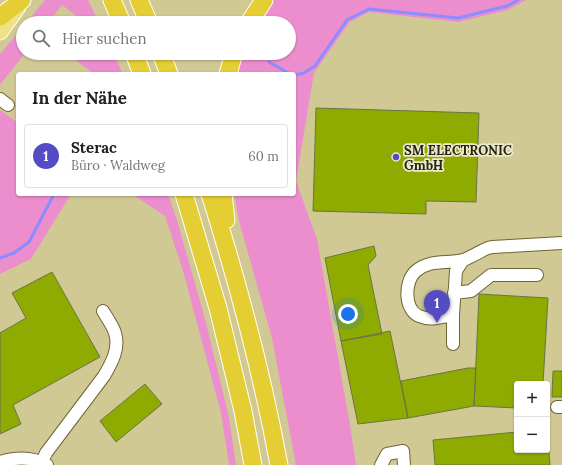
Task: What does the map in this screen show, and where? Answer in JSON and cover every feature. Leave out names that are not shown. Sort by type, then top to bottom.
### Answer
[{"type":"highway","points":[[0,17],[22,0]]},
{"type":"highway","points":[[112,0],[119,16]]},
{"type":"highway","points":[[139,0],[146,16]]},
{"type":"highway","points":[[254,16],[264,0]]},
{"type":"highway","points":[[137,60],[141,72]]},
{"type":"highway","points":[[164,60],[168,72]]},
{"type":"highway","points":[[229,72],[232,60]]},
{"type":"highway","points":[[185,196],[218,308],[243,411],[253,465]]},
{"type":"highway","points":[[211,196],[228,250],[249,327],[267,404],[279,465]]},
{"type":"highway","points":[[223,196],[228,250]]},
{"type":"main road","points":[[0,32],[22,0]]},
{"type":"street","points":[[453,315],[429,319],[417,316],[411,309],[408,288],[412,276],[416,271],[429,264],[463,260],[490,248],[562,243]]},
{"type":"street","points":[[453,344],[456,271],[463,260]]},
{"type":"street","points":[[454,294],[471,291],[491,275],[538,275]]},
{"type":"street","points":[[0,462],[9,459],[25,458],[45,464],[46,453],[104,376],[111,364],[116,349],[116,333],[103,311]]},
{"type":"street","points":[[381,465],[387,454],[403,451],[404,465]]},
{"type":"shaded area","points":[[45,0],[88,0],[96,16],[77,16],[62,5],[53,16],[32,16]]},
{"type":"shaded area","points":[[272,0],[526,0],[508,10],[458,22],[369,12],[350,22],[314,73],[296,181],[296,72],[237,72],[240,60],[296,60],[296,16],[262,16]]},
{"type":"shaded area","points":[[16,35],[16,60],[20,60],[0,85],[0,54]]},
{"type":"shaded area","points":[[76,60],[116,60],[122,72],[91,72]]},
{"type":"shaded area","points":[[0,110],[16,122],[16,196],[70,196],[31,259],[0,274]]},
{"type":"shaded area","points":[[296,181],[317,239],[356,465],[296,465],[272,338],[239,221],[234,196],[296,196]]},
{"type":"shaded area","points":[[135,196],[169,196],[205,319],[229,417],[236,465],[229,465],[221,413],[183,271],[165,216]]},
{"type":"building","name":"SM ELECTRONIC GmbH","points":[[316,108],[479,113],[476,202],[426,201],[426,214],[313,211]]},
{"type":"building","points":[[374,246],[376,256],[368,265],[382,334],[341,341],[325,258]]},
{"type":"building","points":[[52,272],[100,357],[13,405],[21,424],[0,434],[0,333],[26,318],[12,293]]},
{"type":"building","points":[[479,294],[548,298],[543,381],[514,381],[514,408],[474,406]]},
{"type":"building","points":[[390,331],[408,418],[358,424],[341,341]]},
{"type":"building","points":[[468,368],[476,368],[474,406],[408,418],[401,381]]},
{"type":"building","points":[[553,371],[562,371],[562,397],[552,397]]},
{"type":"building","points":[[145,384],[162,404],[116,442],[100,421]]},
{"type":"building","points":[[514,432],[514,453],[549,453],[550,465],[435,465],[433,440]]},
{"type":"waterway","points":[[296,75],[304,73],[315,66],[347,20],[369,9],[458,18],[507,6],[518,0]]},
{"type":"waterway","points":[[269,62],[286,72]]},
{"type":"waterway","points":[[0,258],[14,253],[29,242],[53,196]]},
{"type":"place","name":"SM ELECTRONIC GmbH","points":[[396,157]]},
{"type":"place","name":"Sterac","points":[[437,323]]}]
